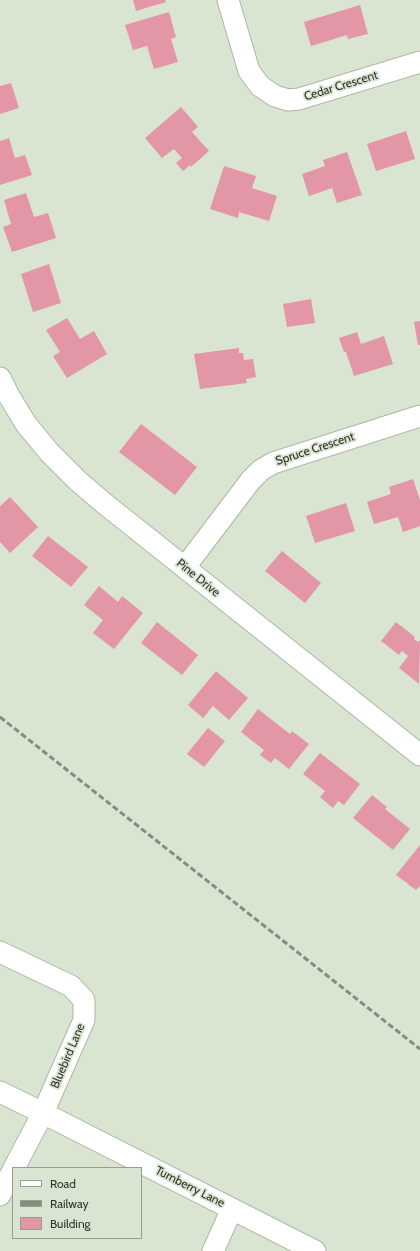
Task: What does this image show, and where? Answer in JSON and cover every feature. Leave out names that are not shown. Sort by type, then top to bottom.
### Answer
[{"type":"street","name":"Cedar Crescent","points":[[228,0],[249,72],[260,86],[275,96],[288,100],[299,99],[420,62]]},
{"type":"street","name":"Pine Drive","points":[[0,378],[26,424],[49,452],[78,481],[420,755]]},
{"type":"street","name":"Spruce Crescent","points":[[185,567],[251,480],[261,470],[273,463],[420,416]]},
{"type":"street","name":"Bluebird Lane","points":[[0,952],[71,986],[84,1000],[84,1020],[43,1112],[15,1167]]},
{"type":"street","name":"Turnberry Lane","points":[[0,1092],[43,1112],[315,1251]]},
{"type":"street","name":"Bluebird Lane","points":[[0,1195],[12,1173]]},
{"type":"street","points":[[213,1251],[232,1209]]},
{"type":"building","points":[[133,0],[165,0],[166,2],[136,11]]},
{"type":"building","points":[[360,5],[368,34],[348,39],[347,35],[311,46],[304,22]]},
{"type":"building","points":[[169,12],[176,37],[171,39],[178,62],[154,69],[147,46],[133,50],[125,25]]},
{"type":"building","points":[[11,83],[19,108],[0,114],[0,86]]},
{"type":"building","points":[[181,107],[198,127],[192,132],[209,151],[191,167],[190,165],[183,171],[176,163],[182,158],[174,149],[162,158],[145,138]]},
{"type":"building","points":[[406,131],[415,159],[376,171],[367,144]]},
{"type":"building","points":[[9,138],[15,158],[25,155],[32,175],[0,185],[0,141]]},
{"type":"building","points":[[347,152],[362,195],[337,203],[332,188],[309,196],[302,174],[325,166],[323,160]]},
{"type":"building","points":[[224,166],[256,176],[252,188],[277,196],[269,221],[239,212],[238,218],[210,209]]},
{"type":"building","points":[[26,193],[34,217],[48,213],[56,238],[12,252],[3,227],[11,224],[4,200]]},
{"type":"building","points":[[49,264],[61,303],[33,312],[21,274]]},
{"type":"building","points":[[311,299],[315,323],[287,327],[283,304]]},
{"type":"building","points":[[67,318],[80,339],[94,331],[107,354],[67,378],[53,356],[60,352],[46,330]]},
{"type":"building","points":[[420,321],[420,345],[418,345],[414,322]]},
{"type":"building","points":[[357,332],[361,344],[384,336],[393,364],[354,376],[346,352],[344,352],[339,338]]},
{"type":"building","points":[[239,348],[239,353],[243,353],[244,360],[253,359],[256,377],[246,379],[247,383],[200,389],[194,354]]},
{"type":"building","points":[[141,424],[197,467],[175,495],[119,452]]},
{"type":"building","points":[[413,479],[420,500],[420,526],[403,532],[398,517],[374,524],[367,502],[391,494],[389,487]]},
{"type":"building","points":[[10,497],[38,527],[10,553],[0,542],[0,506]]},
{"type":"building","points":[[346,503],[355,531],[315,543],[306,516]]},
{"type":"building","points":[[48,536],[88,567],[71,587],[32,556]]},
{"type":"building","points":[[282,551],[321,583],[305,603],[265,571]]},
{"type":"building","points":[[99,586],[118,602],[122,596],[143,613],[114,649],[93,633],[103,620],[84,605]]},
{"type":"building","points":[[157,622],[198,655],[182,675],[141,643]]},
{"type":"building","points":[[396,622],[415,637],[414,639],[418,642],[420,640],[419,684],[399,668],[408,656],[402,651],[399,655],[381,641]]},
{"type":"building","points":[[216,671],[248,698],[229,720],[213,706],[203,718],[188,705]]},
{"type":"building","points":[[258,709],[290,734],[292,731],[309,744],[289,769],[275,758],[271,763],[260,755],[264,750],[241,732]]},
{"type":"building","points":[[208,728],[225,741],[204,767],[187,754]]},
{"type":"building","points":[[320,753],[360,784],[344,805],[338,801],[333,808],[320,797],[325,791],[303,774]]},
{"type":"building","points":[[372,795],[387,807],[385,809],[410,829],[393,850],[353,818]]},
{"type":"building","points":[[420,845],[420,886],[416,890],[396,875]]},
{"type":"railway","points":[[0,717],[420,1049]]}]
